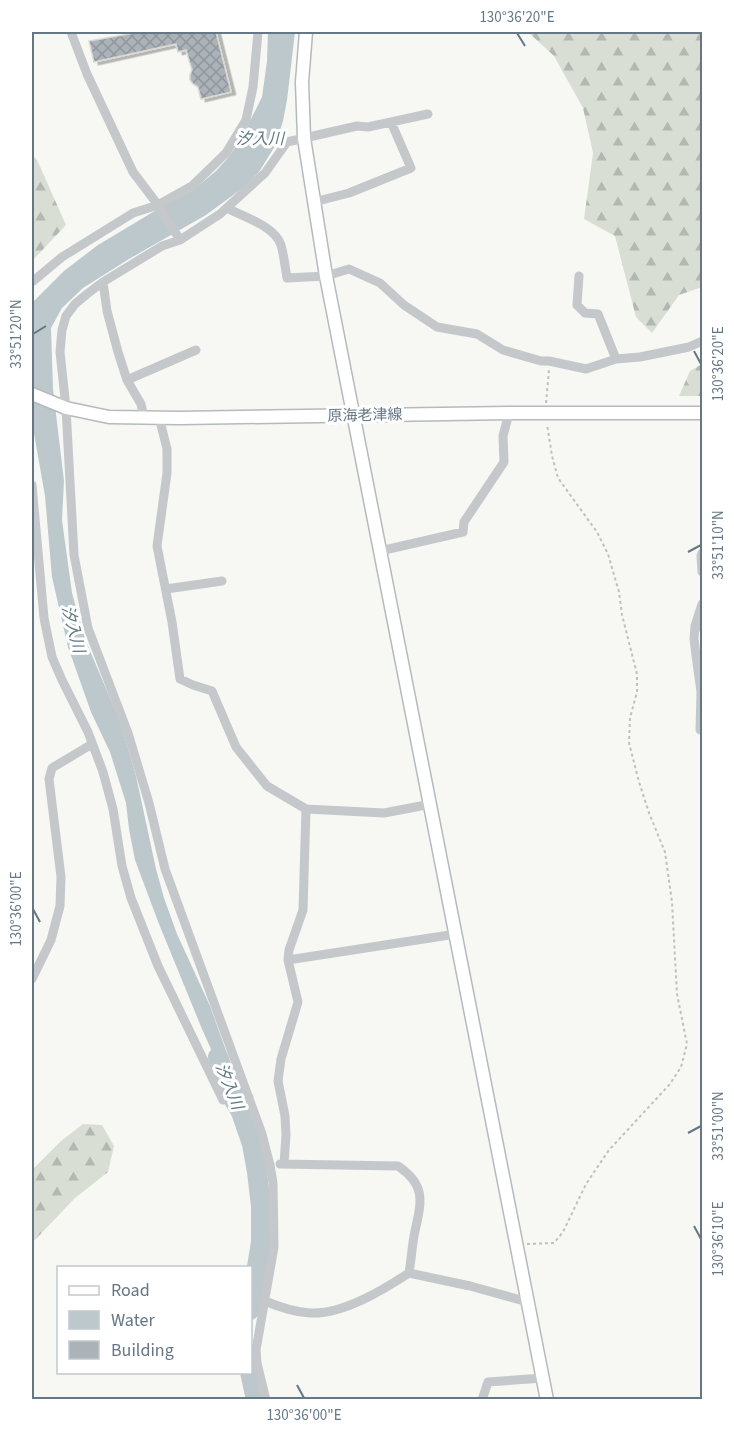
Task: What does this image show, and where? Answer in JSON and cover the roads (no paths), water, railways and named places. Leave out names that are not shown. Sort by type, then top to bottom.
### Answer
[{"type":"street","points":[[72,32],[87,74],[133,172],[159,206],[180,240]]},
{"type":"street","points":[[32,282],[62,257],[133,213],[159,206],[192,186],[217,163],[233,143],[246,120],[253,87],[258,32]]},
{"type":"street","points":[[306,32],[302,82],[304,138],[326,276],[547,1400]]},
{"type":"street","points":[[266,1400],[256,1350],[274,1247],[273,1183],[270,1164],[249,1097],[165,869],[149,802],[128,733],[88,628],[74,555],[60,351],[62,330],[66,316],[75,304],[103,282],[162,246],[180,240],[227,208],[265,173],[286,142],[357,126],[368,127],[428,114]]},
{"type":"street","points":[[314,202],[349,193],[411,168],[391,122]]},
{"type":"street","points":[[227,208],[271,230],[278,238],[282,247],[287,278],[326,276],[349,269],[380,283],[404,305],[437,327],[477,334],[503,350],[541,361],[586,369],[616,359],[689,347],[702,341]]},
{"type":"street","points":[[579,276],[577,305],[585,313],[598,314],[616,359]]},
{"type":"street","points":[[103,282],[107,311],[118,352],[127,380],[141,404],[144,417]]},
{"type":"street","points":[[127,380],[196,350]]},
{"type":"street","name":"原海老津線","points":[[32,394],[63,407],[109,417],[702,413]]},
{"type":"street","points":[[380,551],[463,532],[464,522],[504,462],[503,436],[509,413]]},
{"type":"street","points":[[159,417],[167,449],[167,473],[157,546],[172,622],[180,679],[212,691],[236,747],[267,786],[306,809],[384,813],[430,804]]},
{"type":"street","points":[[32,484],[44,618],[52,657],[88,732],[103,772],[113,809],[122,866],[131,898],[158,966],[223,1100],[249,1097]]},
{"type":"street","points":[[702,553],[702,572]]},
{"type":"street","points":[[166,589],[222,581]]},
{"type":"street","points":[[702,604],[699,627],[694,639],[700,663],[700,730],[702,730]]},
{"type":"street","points":[[32,979],[51,940],[60,906],[61,877],[49,779],[52,768],[92,744]]},
{"type":"street","points":[[284,1164],[285,1116],[278,1080],[281,1059],[298,1002],[288,960],[289,950],[303,910],[306,809]]},
{"type":"street","points":[[288,960],[456,933]]},
{"type":"street","points":[[270,1164],[398,1166],[405,1171],[416,1184],[422,1201],[413,1239],[409,1273]]},
{"type":"street","points":[[265,1301],[290,1310],[312,1314],[329,1311],[376,1294],[409,1273],[470,1286],[528,1302]]},
{"type":"street","points":[[482,1400],[488,1382],[543,1378]]},
{"type":"water","name":"汐入川","points":[[268,32],[295,32],[283,121],[275,146],[259,172],[244,187],[206,215],[83,288],[62,308],[51,328],[53,389],[64,481],[62,520],[72,593],[85,639],[121,724],[136,776],[164,898],[244,1093],[235,1095],[202,1029],[135,860],[126,803],[110,752],[91,712],[68,647],[52,577],[45,496],[32,422],[32,303],[64,271],[98,245],[192,191],[227,159],[241,139],[262,97]]},
{"type":"waterway","name":"汐入川","points":[[218,1057],[252,1144],[257,1172],[261,1206],[261,1242],[252,1298]]},
{"type":"waterway","name":"汐入川","points":[[250,1374],[256,1400]]}]
